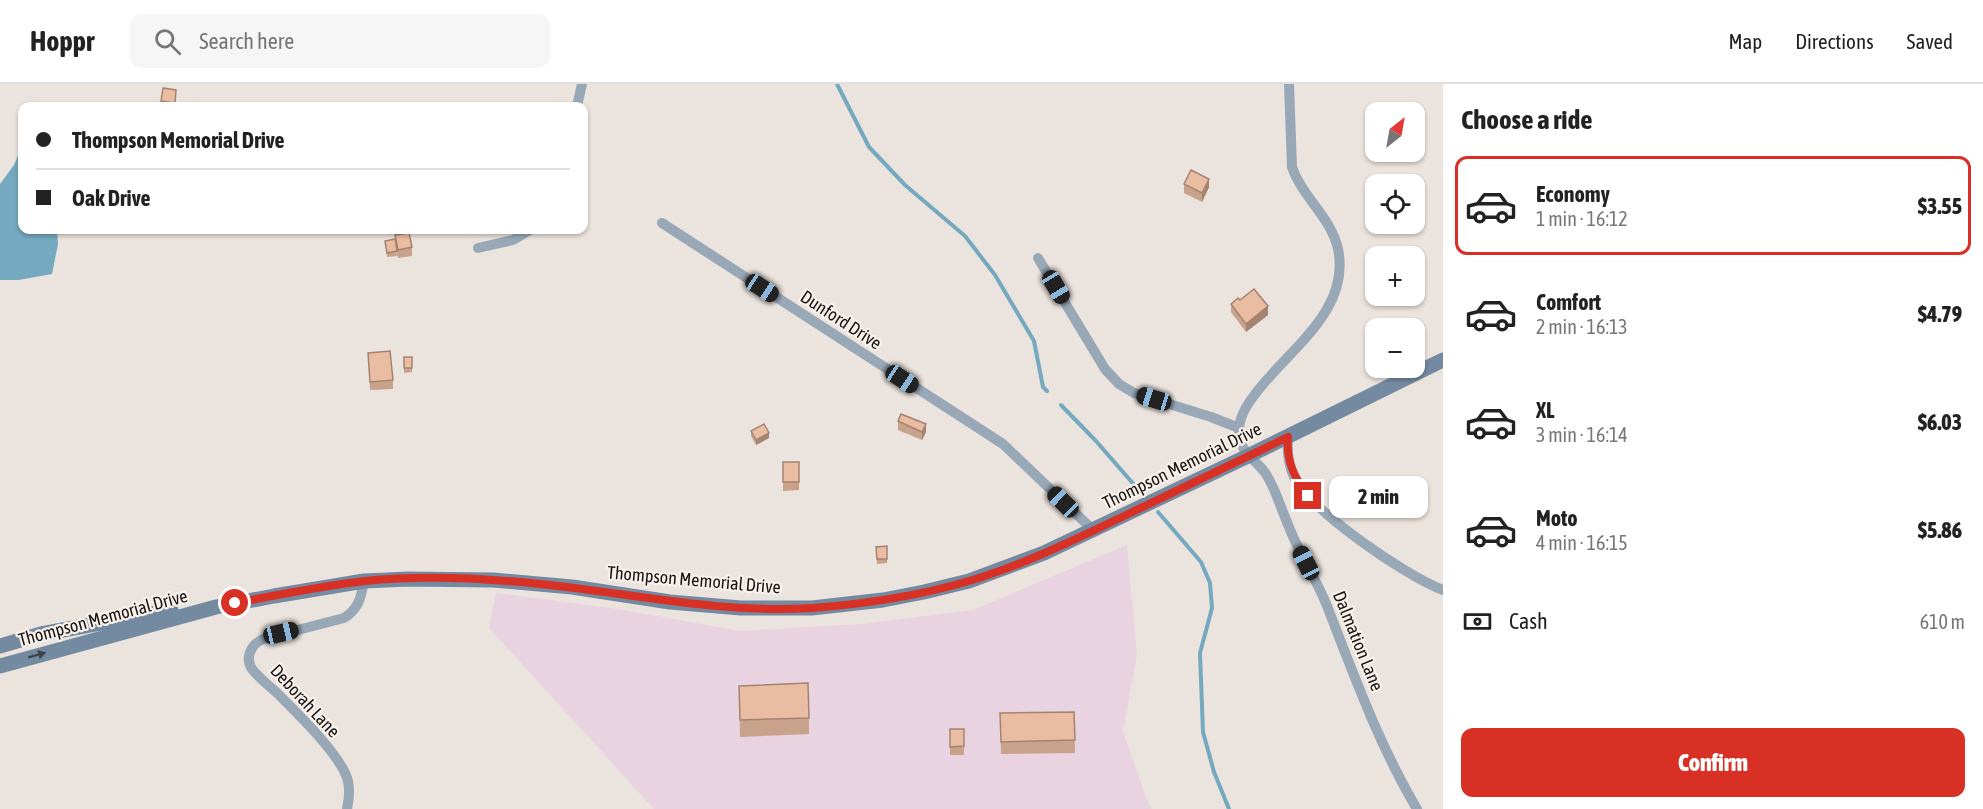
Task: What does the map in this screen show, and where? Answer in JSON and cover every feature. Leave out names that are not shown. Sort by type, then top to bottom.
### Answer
[{"type":"main road","name":"Thompson Memorial Drive","points":[[0,666],[216,607],[364,581],[493,580],[741,608],[812,608],[883,600],[969,581],[1044,553],[1094,531],[1443,360]]},
{"type":"main road","name":"Thompson Memorial Drive","points":[[0,646],[41,634],[179,609],[216,607]]},
{"type":"street","points":[[578,102],[582,84]]},
{"type":"street","points":[[1248,456],[1239,439],[1241,417],[1251,399],[1324,315],[1334,296],[1340,267],[1335,239],[1325,220],[1296,178],[1292,167],[1288,84]]},
{"type":"street","name":"Dunford Drive","points":[[662,223],[1003,444],[1094,531]]},
{"type":"street","points":[[478,248],[513,240],[523,234]]},
{"type":"street","points":[[1038,258],[1105,369],[1119,384],[1134,393],[1239,428]]},
{"type":"street","points":[[1288,437],[1287,450],[1295,479],[1320,508],[1388,559],[1443,590]]},
{"type":"street","name":"Dalmation Lane","points":[[1248,456],[1267,475],[1295,543],[1327,604],[1341,645],[1371,717],[1417,809]]},
{"type":"street","name":"Deborah Lane","points":[[347,809],[348,781],[336,758],[284,700],[252,669],[249,654],[252,647],[262,639],[344,618],[350,614],[361,599],[364,581]]},
{"type":"shaded area","points":[[1127,545],[1137,655],[1123,731],[1152,809],[654,809],[489,628],[496,593],[617,609],[740,631],[861,624],[973,610]]},
{"type":"water","points":[[18,156],[18,234],[57,234],[58,244],[52,274],[19,280],[0,280],[0,184]]},
{"type":"building","points":[[163,88],[176,90],[175,102],[161,101]]},
{"type":"building","points":[[1191,170],[1209,179],[1202,193],[1184,184]]},
{"type":"building","points":[[409,234],[412,247],[398,250],[395,235]]},
{"type":"building","points":[[395,239],[397,251],[387,253],[385,241]]},
{"type":"building","points":[[1254,289],[1268,306],[1246,324],[1231,304]]},
{"type":"building","points":[[390,351],[393,380],[370,382],[368,353]]},
{"type":"building","points":[[404,357],[412,357],[412,368],[404,368]]},
{"type":"building","points":[[901,414],[926,424],[922,432],[898,421]]},
{"type":"building","points":[[764,424],[769,433],[756,440],[751,431]]},
{"type":"building","points":[[783,462],[799,462],[799,482],[783,482]]},
{"type":"building","points":[[887,546],[887,559],[877,559],[876,547]]},
{"type":"building","points":[[808,683],[809,718],[740,720],[739,686]]},
{"type":"building","points":[[1074,712],[1075,740],[1001,742],[1000,713]]},
{"type":"building","points":[[950,729],[964,729],[964,746],[950,747]]},
{"type":"waterway","points":[[837,84],[869,147],[905,185],[965,236],[995,275],[1034,341],[1043,387],[1047,391]]},
{"type":"waterway","points":[[1061,405],[1143,495]]},
{"type":"waterway","points":[[1158,512],[1201,562],[1210,583],[1212,608],[1200,653],[1203,732],[1214,772],[1229,809]]},
{"type":"route","points":[[235,603],[364,581],[473,579],[572,587],[670,602],[741,608],[812,608],[883,600],[924,592],[969,581],[1006,568],[1094,531],[1288,437],[1287,450],[1290,467],[1295,479],[1308,496]]}]
